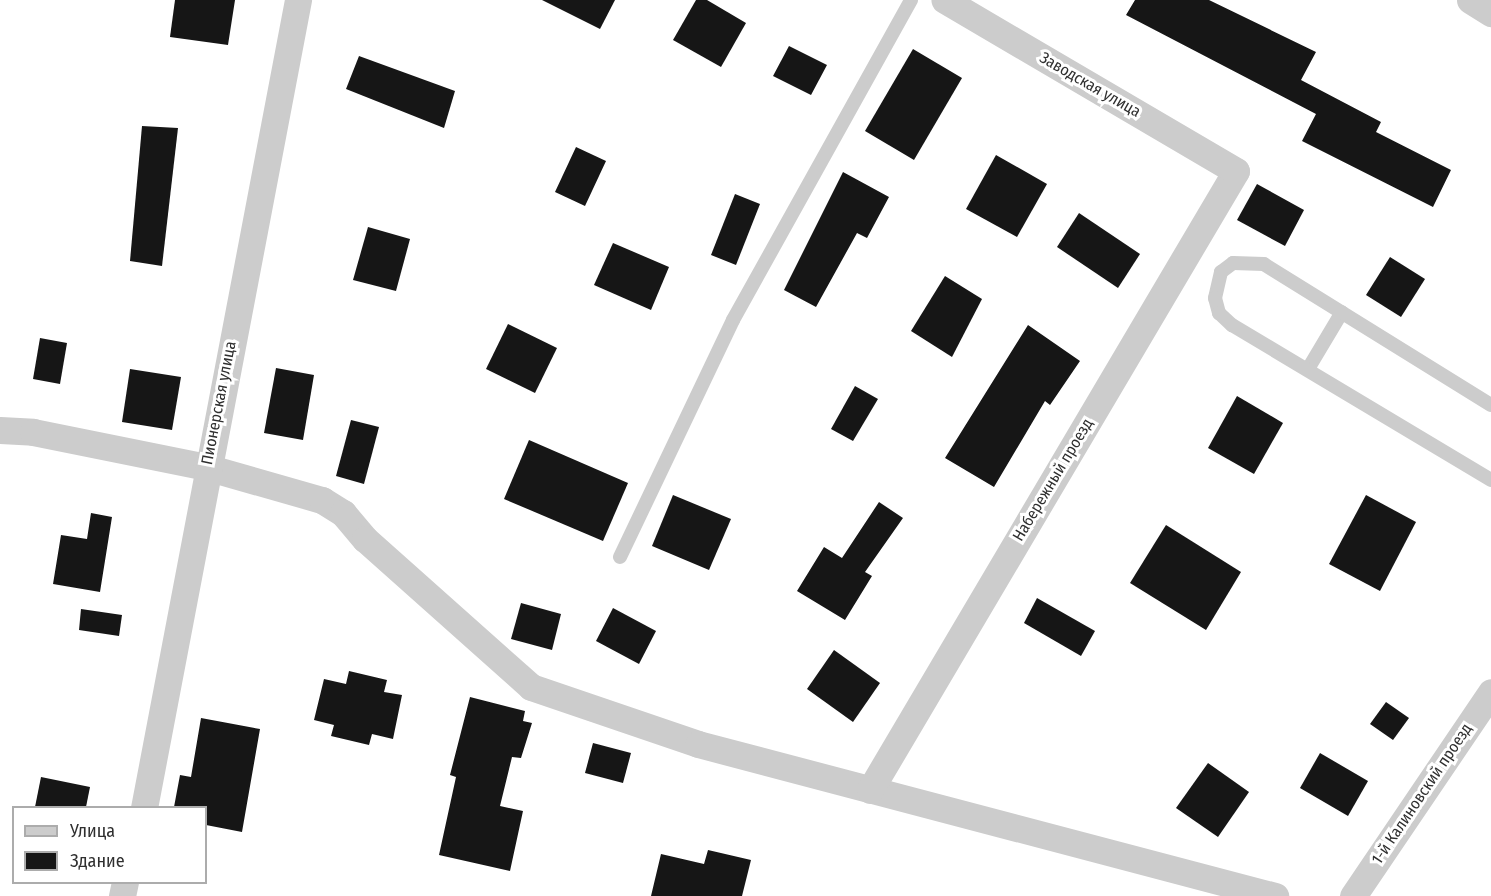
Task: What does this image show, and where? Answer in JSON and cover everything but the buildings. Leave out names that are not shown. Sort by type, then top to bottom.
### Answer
[{"type":"street","name":"Пионерская улица","points":[[144,806],[206,467],[298,0]]},
{"type":"street","name":"Заводская улица","points":[[944,0],[1236,171]]},
{"type":"street","points":[[1470,0],[1491,13]]},
{"type":"street","name":"Набережный проезд","points":[[870,789],[1236,171]]},
{"type":"street","points":[[0,430],[33,432],[206,467],[322,500],[343,513],[365,540],[531,687],[698,744],[1275,896]]},
{"type":"street","name":"1-й Калиновский проезд","points":[[1353,896],[1491,692]]},
{"type":"lane","points":[[620,557],[733,320],[911,0]]},
{"type":"lane","points":[[1491,405],[1264,264],[1233,263],[1221,272],[1216,287],[1219,313],[1491,480]]},
{"type":"lane","points":[[1308,369],[1342,312]]}]
